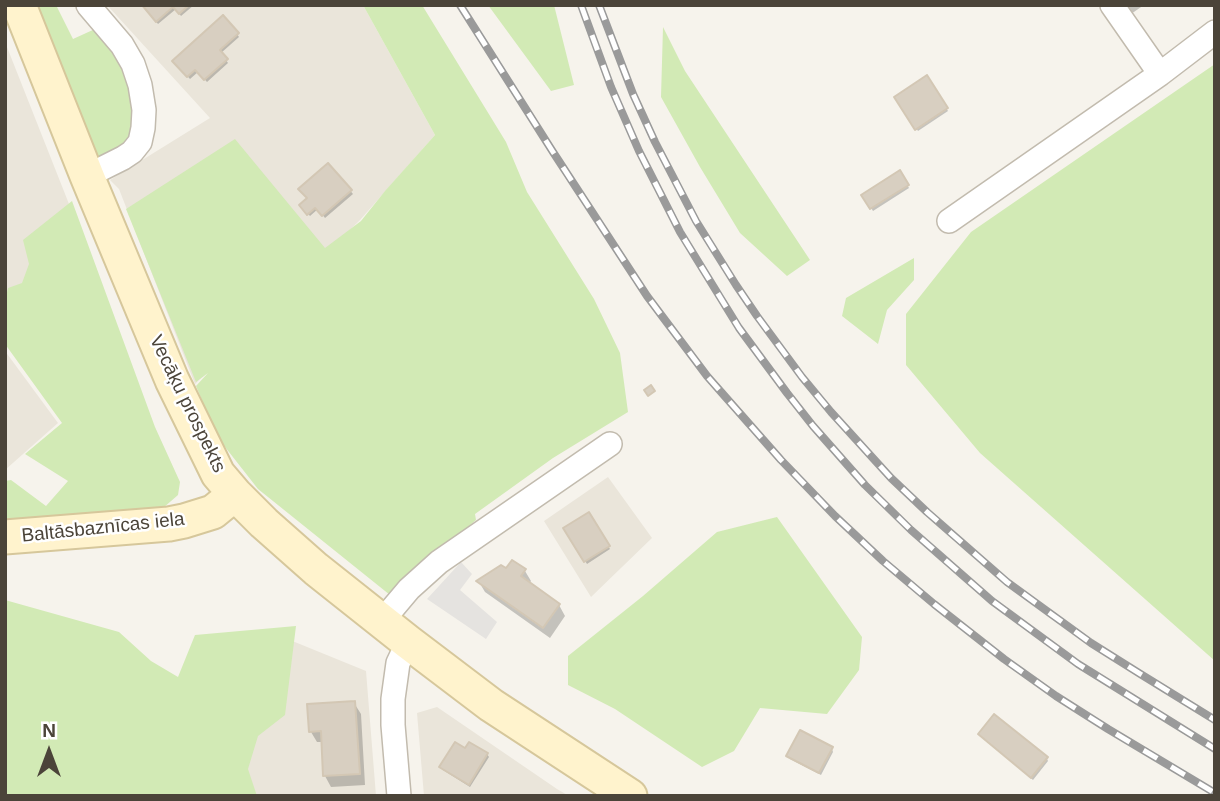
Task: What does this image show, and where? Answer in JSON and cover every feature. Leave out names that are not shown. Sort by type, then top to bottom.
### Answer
[{"type":"main road","name":"Vecāķu prospekts","points":[[19,5],[172,380],[218,474],[234,494],[316,569],[408,642],[491,705],[630,796]]},
{"type":"main road","name":"Baltāsbaznīcas iela","points":[[5,537],[169,524],[213,512],[234,494]]},
{"type":"street","points":[[87,176],[132,152],[140,142],[144,110],[133,64],[122,45],[88,5]]},
{"type":"street","points":[[1112,5],[1160,75]]},
{"type":"street","points":[[949,221],[1160,75],[1215,32]]},
{"type":"street","points":[[382,621],[409,589],[439,562],[610,444]]},
{"type":"street","points":[[399,796],[393,699],[398,663],[408,642]]},
{"type":"shaded area","points":[[107,5],[363,5],[435,135],[360,220],[195,384],[119,189],[110,180],[210,118]]},
{"type":"shaded area","points":[[5,42],[86,247],[5,315]]},
{"type":"shaded area","points":[[5,351],[58,423],[5,470]]},
{"type":"shaded area","points":[[608,477],[652,538],[591,597],[544,521]]},
{"type":"shaded area","points":[[461,562],[472,574],[460,590],[497,622],[486,639],[427,599]]},
{"type":"shaded area","points":[[285,638],[366,671],[376,796],[202,796]]},
{"type":"shaded area","points":[[437,707],[569,796],[424,796],[417,713]]},
{"type":"green space","points":[[37,5],[56,5],[73,39],[95,29],[133,81],[135,120],[127,148],[99,162]]},
{"type":"green space","points":[[363,5],[422,5],[506,142],[527,192],[594,299],[620,353],[628,412],[553,458],[475,514],[476,520],[390,595],[258,489],[218,438],[196,386],[208,373],[196,382],[126,209],[235,139],[325,248],[361,221],[435,135]]},
{"type":"green space","points":[[488,5],[554,5],[574,85],[551,91]]},
{"type":"green space","points":[[663,27],[685,71],[810,260],[787,276],[740,233],[661,97]]},
{"type":"green space","points":[[1215,64],[1215,661],[980,453],[906,365],[906,314],[971,232]]},
{"type":"green space","points":[[72,201],[155,427],[180,482],[178,495],[163,508],[5,526],[5,481],[11,480],[46,506],[68,481],[25,454],[62,423],[5,344],[5,301],[8,288],[22,283],[29,264],[23,240]]},
{"type":"green space","points":[[914,258],[914,280],[887,310],[878,344],[842,316],[846,298]]},
{"type":"green space","points":[[777,517],[862,637],[859,670],[827,714],[760,708],[734,751],[702,767],[615,709],[568,685],[568,656],[717,532]]},
{"type":"green space","points":[[5,600],[119,632],[151,661],[178,677],[195,635],[296,626],[285,715],[258,736],[248,769],[257,796],[5,796]]},
{"type":"building","points":[[142,5],[189,5],[179,14],[173,7],[156,22]]},
{"type":"building","points":[[223,15],[239,33],[220,50],[228,59],[204,80],[195,70],[187,77],[172,61]]},
{"type":"building","points":[[927,75],[948,108],[915,130],[894,97]]},
{"type":"building","points":[[328,163],[352,190],[322,216],[315,208],[307,215],[299,205],[307,198],[298,189]]},
{"type":"building","points":[[900,170],[909,185],[870,209],[861,195]]},
{"type":"building","points":[[651,385],[655,391],[648,396],[644,390]]},
{"type":"building","points":[[589,512],[610,546],[584,562],[563,528]]},
{"type":"building","points":[[512,560],[526,569],[521,576],[560,604],[543,628],[476,581],[501,565],[506,568]]},
{"type":"building","points":[[355,701],[360,774],[323,776],[321,731],[309,732],[307,704]]},
{"type":"building","points":[[994,714],[1048,757],[1031,778],[978,734]]},
{"type":"building","points":[[800,730],[833,747],[819,773],[786,756]]},
{"type":"building","points":[[455,742],[465,748],[469,742],[488,753],[469,785],[439,767]]},
{"type":"railway","points":[[460,5],[647,296],[707,376],[781,460],[883,561],[1004,659],[1056,696],[1215,793]]},
{"type":"railway","points":[[581,5],[611,87],[639,151],[680,232],[739,328],[813,426],[865,485],[911,530],[992,601],[1078,664],[1215,749]]},
{"type":"railway","points":[[599,5],[633,94],[696,221],[757,316],[831,412],[891,478],[1007,582],[1091,643],[1215,720]]}]
